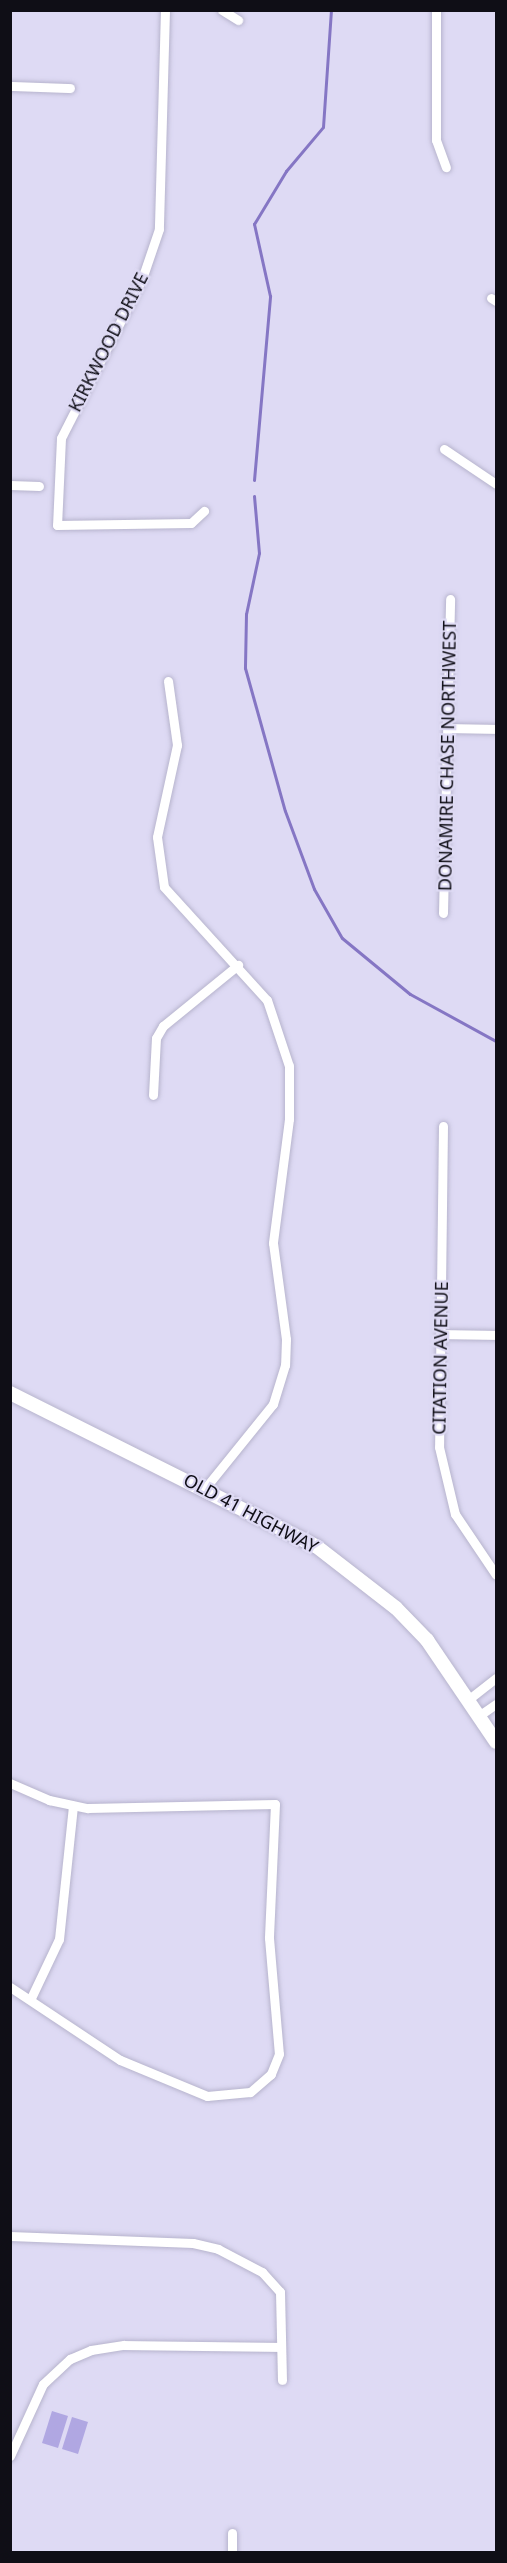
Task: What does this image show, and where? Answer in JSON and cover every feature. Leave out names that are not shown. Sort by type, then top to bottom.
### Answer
[{"type":"main road","name":"OLD 41 HIGHWAY","points":[[10,1394],[206,1487],[316,1546],[396,1608],[469,1698],[496,1742]]},
{"type":"street","name":"KIRKWOOD DRIVE","points":[[165,10],[159,229],[142,279],[64,430],[56,493],[57,525],[191,523],[204,511]]},
{"type":"street","points":[[222,10],[238,20]]},
{"type":"street","points":[[436,10],[436,140],[446,167]]},
{"type":"street","points":[[10,86],[70,88]]},
{"type":"street","points":[[444,449],[496,484]]},
{"type":"street","points":[[10,485],[39,486]]},
{"type":"street","name":"DONAMIRE CHASE NORTHWEST","points":[[443,912],[449,728],[450,599]]},
{"type":"street","points":[[168,681],[177,745],[157,837],[164,887],[238,965],[267,1000],[289,1066],[289,1119],[273,1243],[286,1339],[273,1404],[206,1487]]},
{"type":"street","points":[[449,728],[496,729]]},
{"type":"street","points":[[153,1095],[156,1038],[163,1026],[238,965]]},
{"type":"street","name":"CITATION AVENUE","points":[[443,1126],[439,1447],[445,1489],[455,1515],[496,1575]]},
{"type":"street","points":[[441,1334],[496,1335]]},
{"type":"street","points":[[469,1698],[496,1678]]},
{"type":"street","points":[[480,1715],[496,1704]]},
{"type":"street","points":[[10,1783],[73,1806],[275,1804],[269,1938],[280,2044],[271,2074],[257,2088],[218,2098],[153,2076],[101,2049],[31,1998],[10,1988]]},
{"type":"street","points":[[31,1998],[59,1939],[73,1806]]},
{"type":"street","points":[[10,2236],[218,2249],[278,2287],[282,2380]]},
{"type":"street","points":[[10,2456],[15,2430],[43,2384],[70,2359],[91,2350],[124,2345],[280,2347]]},
{"type":"street","points":[[232,2533],[232,2553]]},
{"type":"shaded area","points":[[52,2411],[68,2416],[58,2448],[42,2443]]},
{"type":"shaded area","points":[[72,2417],[88,2422],[78,2454],[62,2449]]},
{"type":"waterway","points":[[254,480],[270,296],[254,224],[286,171],[323,127],[331,10]]},
{"type":"waterway","points":[[254,496],[259,553],[246,614],[245,668],[285,811],[314,889],[342,938],[410,994],[496,1041]]}]
